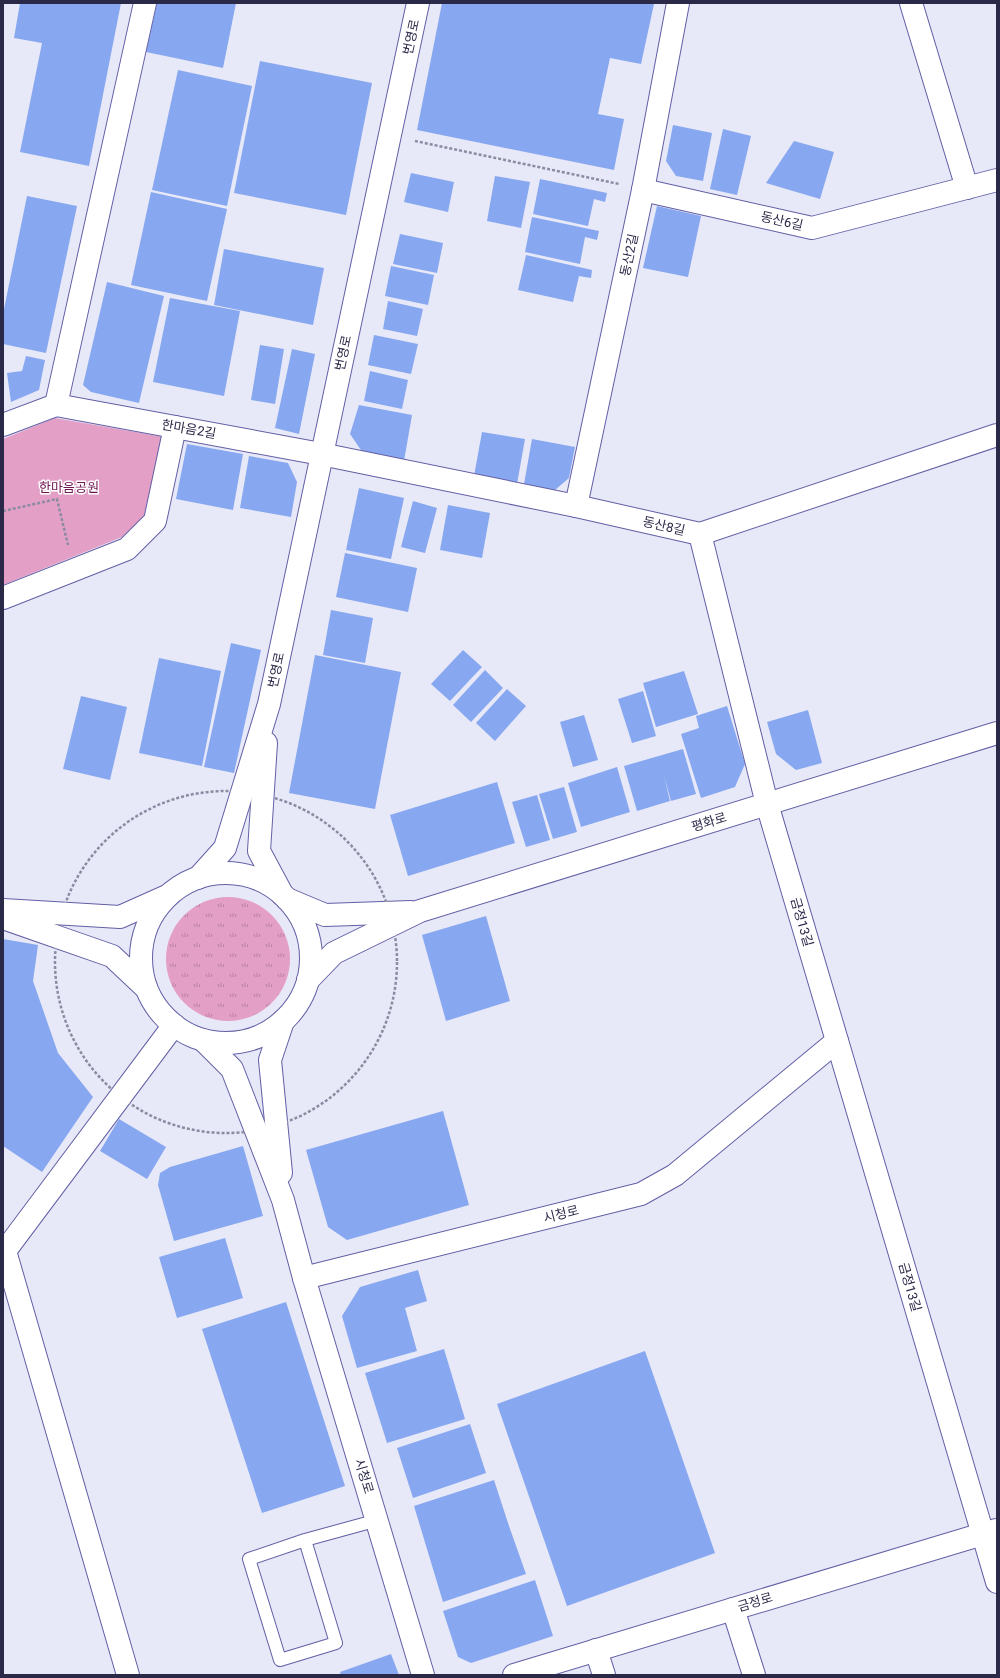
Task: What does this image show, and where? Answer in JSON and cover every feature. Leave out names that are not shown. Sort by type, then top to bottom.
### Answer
[{"type":"street","points":[[3,425],[56,405],[145,3]]},
{"type":"street","name":"번영로","points":[[253,792],[269,704],[321,454],[418,3]]},
{"type":"street","name":"동산2길","points":[[576,506],[643,190],[678,3]]},
{"type":"street","points":[[911,3],[967,188]]},
{"type":"street","name":"동산6길","points":[[643,190],[812,228],[997,180]]},
{"type":"street","name":"한마음2길","points":[[56,405],[321,454]]},
{"type":"street","points":[[3,598],[127,549],[155,520],[175,427]]},
{"type":"street","name":"동산8길","points":[[321,454],[576,506],[700,534],[997,435]]},
{"type":"street","name":"금정13길","points":[[700,534],[767,804],[837,1041],[990,1531],[997,1582]]},
{"type":"street","name":"평화로","points":[[284,896],[326,915],[392,918],[420,911],[997,732]]},
{"type":"street","points":[[198,878],[225,848],[253,792]]},
{"type":"street","points":[[3,918],[112,956],[146,988],[158,1009],[174,1025],[188,1034],[203,1040],[224,1044],[246,1041],[266,1033],[283,1021],[298,1002],[308,980],[311,958],[308,936],[300,916],[284,896],[259,851],[253,792]]},
{"type":"street","points":[[146,988],[141,964],[144,938],[153,915],[168,896],[182,885],[198,878],[216,874],[234,873],[251,877],[267,884],[284,896]]},
{"type":"street","points":[[3,910],[120,917],[168,896]]},
{"type":"street","points":[[308,980],[334,953],[392,918]]},
{"type":"street","name":"시청로","points":[[283,1021],[270,1060],[266,1128],[283,1200],[304,1278],[378,1520],[423,1675]]},
{"type":"street","points":[[128,1675],[4,1251],[174,1025]]},
{"type":"street","points":[[203,1040],[232,1069],[266,1128]]},
{"type":"street","name":"시청로","points":[[304,1278],[641,1194],[675,1176],[837,1041]]},
{"type":"street","name":"금정로","points":[[514,1675],[990,1531]]},
{"type":"street","points":[[733,1609],[754,1675]]},
{"type":"street","points":[[596,1650],[604,1675]]},
{"type":"lane","points":[[305,1540],[336,1643],[280,1660],[249,1559],[305,1540],[378,1520]]},
{"type":"path","points":[[390,136],[643,190]]},
{"type":"path","points":[[3,511],[57,499],[74,571]]},
{"type":"path","points":[[235,789],[291,801],[340,831],[375,874],[392,918],[395,928],[397,984],[381,1038],[348,1084],[302,1117],[266,1128],[248,1133],[192,1131],[139,1111],[95,1074],[66,1025],[54,969],[58,937],[63,914],[86,861],[127,820],[179,795],[235,789]]},
{"type":"green space","name":"한마음공원","points":[[55,418],[164,437],[148,513],[122,537],[3,585],[3,439]]},
{"type":"green space","points":[[234,897],[252,901],[263,907],[276,919],[286,935],[290,959],[286,983],[280,994],[268,1007],[246,1019],[222,1021],[204,1017],[193,1011],[180,999],[168,977],[166,953],[170,935],[176,924],[188,911],[210,899]]},
{"type":"building","points":[[20,3],[121,3],[89,166],[20,152],[42,43],[14,38]]},
{"type":"building","points":[[157,3],[236,3],[223,68],[146,52]]},
{"type":"building","points":[[442,3],[654,4],[641,64],[610,58],[598,114],[624,119],[614,170],[417,130]]},
{"type":"building","points":[[260,61],[372,83],[346,215],[234,193]]},
{"type":"building","points":[[178,70],[252,86],[227,206],[152,190]]},
{"type":"building","points":[[673,125],[712,133],[703,181],[676,176],[666,161]]},
{"type":"building","points":[[723,129],[751,136],[737,195],[710,189]]},
{"type":"building","points":[[794,141],[834,152],[820,199],[766,183]]},
{"type":"building","points":[[411,173],[454,182],[448,212],[404,202]]},
{"type":"building","points":[[495,176],[530,182],[521,228],[487,221]]},
{"type":"building","points":[[540,179],[607,193],[605,202],[594,199],[588,226],[533,214]]},
{"type":"building","points":[[151,192],[227,209],[207,301],[131,285]]},
{"type":"building","points":[[27,196],[77,206],[46,353],[3,344],[3,314]]},
{"type":"building","points":[[657,206],[701,216],[688,277],[643,268]]},
{"type":"building","points":[[532,217],[599,231],[597,240],[585,237],[580,264],[525,252]]},
{"type":"building","points":[[400,234],[443,243],[437,273],[393,264]]},
{"type":"building","points":[[224,249],[324,268],[313,325],[214,305]]},
{"type":"building","points":[[526,255],[592,270],[591,278],[579,276],[573,302],[518,290]]},
{"type":"building","points":[[391,266],[434,275],[428,305],[385,296]]},
{"type":"building","points":[[107,282],[164,296],[139,403],[91,392],[83,385]]},
{"type":"building","points":[[170,298],[240,311],[224,396],[153,382]]},
{"type":"building","points":[[388,301],[423,309],[417,336],[383,329]]},
{"type":"building","points":[[374,335],[418,344],[411,374],[368,365]]},
{"type":"building","points":[[260,345],[284,349],[275,404],[251,400]]},
{"type":"building","points":[[292,349],[315,354],[299,434],[275,428]]},
{"type":"building","points":[[26,356],[45,360],[39,390],[11,402],[7,373],[22,371]]},
{"type":"building","points":[[370,371],[408,380],[402,409],[364,401]]},
{"type":"building","points":[[359,405],[412,415],[404,461],[363,453],[350,434]]},
{"type":"building","points":[[482,432],[525,439],[517,484],[474,476]]},
{"type":"building","points":[[532,439],[575,447],[569,478],[555,490],[524,484]]},
{"type":"building","points":[[187,444],[243,454],[233,510],[176,499]]},
{"type":"building","points":[[249,456],[288,463],[297,482],[291,517],[240,508]]},
{"type":"building","points":[[359,488],[404,498],[391,559],[346,550]]},
{"type":"building","points":[[413,501],[437,508],[425,553],[401,547]]},
{"type":"building","points":[[448,505],[490,513],[482,558],[440,550]]},
{"type":"building","points":[[345,553],[417,568],[408,612],[336,597]]},
{"type":"building","points":[[331,610],[373,618],[365,663],[323,655]]},
{"type":"building","points":[[231,643],[261,650],[234,773],[204,767]]},
{"type":"building","points":[[463,650],[482,667],[450,701],[431,684]]},
{"type":"building","points":[[315,655],[401,672],[375,809],[289,793]]},
{"type":"building","points":[[159,658],[221,671],[202,766],[139,753]]},
{"type":"building","points":[[485,670],[503,688],[471,722],[453,705]]},
{"type":"building","points":[[684,671],[698,714],[656,727],[643,683]]},
{"type":"building","points":[[507,689],[526,706],[495,741],[476,723]]},
{"type":"building","points":[[643,691],[656,736],[632,743],[618,699]]},
{"type":"building","points":[[81,696],[127,707],[110,780],[63,769]]},
{"type":"building","points":[[727,706],[745,764],[735,787],[701,798],[681,734],[699,728],[696,716]]},
{"type":"building","points":[[808,710],[822,763],[796,770],[776,754],[767,722]]},
{"type":"building","points":[[584,715],[598,760],[573,767],[560,722]]},
{"type":"building","points":[[683,749],[696,794],[671,801],[664,776],[670,801],[637,811],[624,766]]},
{"type":"building","points":[[617,767],[630,812],[581,827],[568,783]]},
{"type":"building","points":[[497,782],[515,843],[408,876],[390,815]]},
{"type":"building","points":[[564,787],[577,832],[553,839],[539,794]]},
{"type":"building","points":[[537,795],[550,840],[526,847],[512,802]]},
{"type":"building","points":[[486,916],[510,1001],[446,1021],[422,935]]},
{"type":"building","points":[[3,939],[38,945],[33,981],[58,1053],[93,1097],[42,1172],[3,1146]]},
{"type":"building","points":[[443,1111],[469,1205],[347,1240],[328,1227],[306,1150]]},
{"type":"building","points":[[119,1119],[166,1147],[147,1179],[100,1151]]},
{"type":"building","points":[[243,1146],[263,1216],[174,1241],[158,1185],[160,1173],[170,1167]]},
{"type":"building","points":[[225,1238],[243,1298],[177,1318],[159,1257]]},
{"type":"building","points":[[418,1270],[427,1301],[405,1308],[417,1351],[357,1368],[342,1316],[360,1287]]},
{"type":"building","points":[[286,1302],[345,1486],[262,1513],[202,1329]]},
{"type":"building","points":[[444,1349],[465,1419],[387,1443],[365,1373]]},
{"type":"building","points":[[645,1351],[715,1553],[567,1606],[497,1404]]},
{"type":"building","points":[[470,1424],[486,1473],[413,1498],[397,1448]]},
{"type":"building","points":[[494,1480],[526,1574],[443,1602],[414,1506]]},
{"type":"building","points":[[535,1580],[553,1636],[471,1663],[458,1657],[443,1611]]},
{"type":"building","points":[[391,1654],[399,1675],[341,1675],[340,1672]]}]
